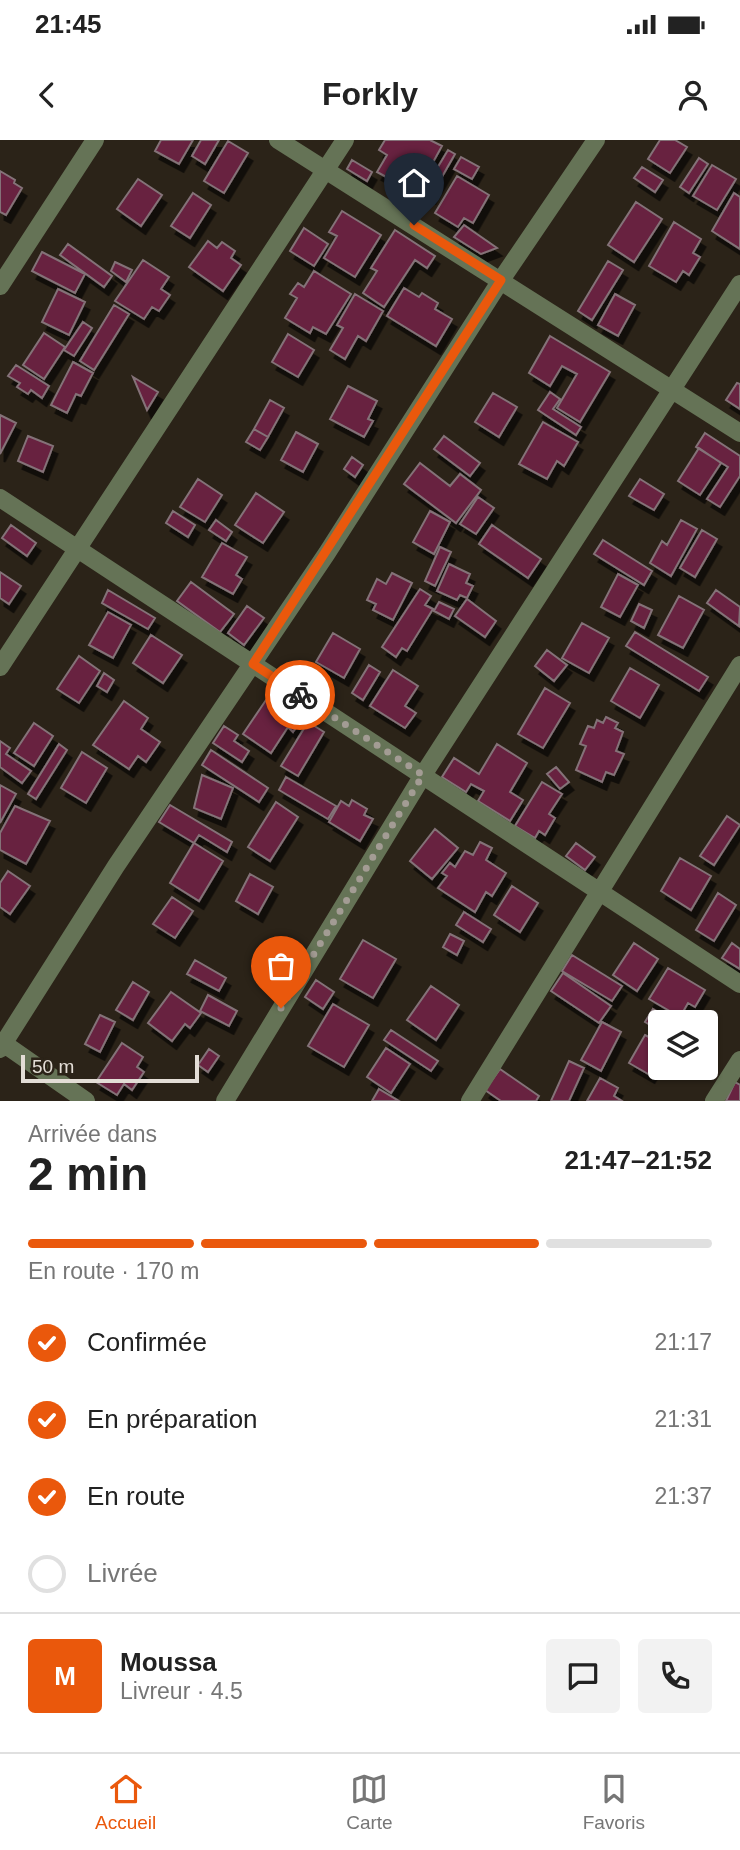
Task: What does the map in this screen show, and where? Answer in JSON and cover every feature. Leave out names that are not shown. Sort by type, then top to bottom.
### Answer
[{"type":"street","points":[[0,286],[95,140]]},
{"type":"street","points":[[278,140],[740,433]]},
{"type":"street","points":[[0,667],[76,547],[345,140]]},
{"type":"street","points":[[86,1101],[1,1044],[116,866],[253,664],[501,280],[596,140]]},
{"type":"street","points":[[225,1101],[423,775],[740,284]]},
{"type":"street","points":[[0,498],[740,984]]},
{"type":"street","points":[[470,1101],[740,665]]},
{"type":"street","points":[[714,1101],[740,1060]]},
{"type":"building","points":[[161,140],[193,140],[179,164],[155,151]]},
{"type":"building","points":[[201,140],[219,140],[205,164],[192,156]]},
{"type":"building","points":[[385,140],[430,140],[442,146],[416,193],[377,172],[387,155],[379,150]]},
{"type":"building","points":[[660,140],[675,140],[687,147],[670,173],[648,159]]},
{"type":"building","points":[[228,141],[248,153],[224,193],[204,181]]},
{"type":"building","points":[[448,150],[455,154],[431,196],[423,192]]},
{"type":"building","points":[[461,157],[479,167],[472,179],[454,169]]},
{"type":"building","points":[[699,158],[708,164],[689,193],[680,187]]},
{"type":"building","points":[[352,160],[372,172],[367,181],[347,169]]},
{"type":"building","points":[[712,165],[736,179],[717,210],[693,196]]},
{"type":"building","points":[[642,167],[663,180],[655,192],[634,178]]},
{"type":"building","points":[[0,171],[22,188],[6,215],[0,212]]},
{"type":"building","points":[[457,176],[489,195],[473,223],[464,218],[458,227],[435,213]]},
{"type":"building","points":[[138,179],[162,195],[141,226],[117,209]]},
{"type":"building","points":[[193,193],[211,205],[190,238],[171,226]]},
{"type":"building","points":[[734,193],[740,197],[740,249],[712,231]]},
{"type":"building","points":[[636,202],[662,219],[634,262],[608,245]]},
{"type":"building","points":[[342,211],[381,235],[355,277],[324,258],[337,236],[329,232]]},
{"type":"building","points":[[674,222],[701,239],[693,253],[700,257],[689,275],[683,271],[676,282],[649,266]]},
{"type":"building","points":[[464,225],[497,248],[481,254],[454,237]]},
{"type":"building","points":[[304,228],[328,244],[314,266],[290,251]]},
{"type":"building","points":[[395,230],[435,256],[427,268],[415,260],[384,307],[363,293],[377,271],[371,268]]},
{"type":"building","points":[[208,241],[217,248],[222,242],[235,251],[231,258],[241,265],[223,291],[189,267]]},
{"type":"building","points":[[68,244],[112,276],[104,287],[60,255]]},
{"type":"building","points":[[42,252],[85,274],[75,293],[32,271]]},
{"type":"building","points":[[143,260],[169,277],[161,289],[170,295],[159,311],[152,307],[144,319],[115,301]]},
{"type":"building","points":[[608,261],[623,270],[592,320],[578,311]]},
{"type":"building","points":[[115,262],[132,270],[126,282],[111,271]]},
{"type":"building","points":[[314,271],[351,294],[326,334],[313,327],[310,333],[285,318],[297,298],[290,294],[298,283],[304,287]]},
{"type":"building","points":[[404,288],[419,297],[422,293],[438,303],[435,309],[452,319],[436,346],[387,316]]},
{"type":"building","points":[[58,289],[85,302],[69,335],[42,322]]},
{"type":"building","points":[[355,294],[383,311],[366,341],[358,336],[345,359],[330,350],[343,328],[337,325]]},
{"type":"building","points":[[615,294],[635,305],[618,336],[598,325]]},
{"type":"building","points":[[114,305],[129,314],[94,370],[80,361]]},
{"type":"building","points":[[83,322],[92,328],[74,356],[64,350]]},
{"type":"building","points":[[44,333],[65,347],[44,379],[23,365]]},
{"type":"building","points":[[288,334],[314,350],[298,377],[272,362]]},
{"type":"building","points":[[550,336],[610,372],[580,422],[557,408],[577,374],[562,366],[550,386],[529,373]]},
{"type":"building","points":[[73,362],[93,373],[81,396],[76,394],[67,413],[51,405]]},
{"type":"building","points":[[16,365],[49,386],[42,398],[31,390],[28,394],[17,387],[20,383],[8,376]]},
{"type":"building","points":[[133,377],[158,392],[147,410]]},
{"type":"building","points":[[737,383],[740,384],[740,409],[726,400]]},
{"type":"building","points":[[348,386],[377,401],[368,419],[373,421],[364,437],[330,419]]},
{"type":"building","points":[[550,392],[560,399],[553,409],[581,427],[576,435],[538,410]]},
{"type":"building","points":[[493,393],[517,407],[499,437],[475,422]]},
{"type":"building","points":[[270,400],[284,408],[268,437],[254,429]]},
{"type":"building","points":[[0,415],[16,423],[0,454]]},
{"type":"building","points":[[543,422],[578,442],[564,466],[557,461],[547,479],[519,464]]},
{"type":"building","points":[[254,429],[268,437],[260,450],[246,442]]},
{"type":"building","points":[[296,432],[318,444],[303,472],[281,460]]},
{"type":"building","points":[[705,433],[740,456],[740,476],[720,507],[707,499],[728,467],[696,447]]},
{"type":"building","points":[[28,436],[53,446],[43,472],[18,461]]},
{"type":"building","points":[[444,436],[480,463],[470,476],[434,449]]},
{"type":"building","points":[[699,448],[721,463],[700,495],[678,481]]},
{"type":"building","points":[[352,457],[363,465],[355,477],[344,469]]},
{"type":"building","points":[[420,463],[450,486],[460,474],[481,490],[456,523],[404,484]]},
{"type":"building","points":[[198,479],[222,495],[205,522],[180,507]]},
{"type":"building","points":[[640,479],[664,494],[654,510],[629,496]]},
{"type":"building","points":[[256,493],[284,512],[263,543],[235,525]]},
{"type":"building","points":[[478,497],[494,508],[476,534],[460,524]]},
{"type":"building","points":[[173,511],[195,525],[188,537],[166,523]]},
{"type":"building","points":[[430,511],[450,522],[434,554],[413,542]]},
{"type":"building","points":[[216,520],[232,532],[226,541],[209,530]]},
{"type":"building","points":[[681,520],[697,529],[671,576],[650,563],[662,541],[667,545]]},
{"type":"building","points":[[11,525],[36,543],[27,556],[2,538]]},
{"type":"building","points":[[492,525],[541,559],[528,578],[479,544]]},
{"type":"building","points":[[702,530],[717,539],[695,577],[680,568]]},
{"type":"building","points":[[603,540],[652,571],[644,585],[594,554]]},
{"type":"building","points":[[222,543],[247,557],[236,575],[242,579],[233,594],[202,577]]},
{"type":"building","points":[[440,547],[451,552],[435,586],[425,581]]},
{"type":"building","points":[[449,564],[470,574],[466,583],[473,586],[467,598],[460,595],[457,600],[437,591]]},
{"type":"building","points":[[0,572],[21,586],[9,604],[0,598]]},
{"type":"building","points":[[392,573],[412,583],[393,620],[373,610],[376,604],[367,600],[377,579],[386,584]]},
{"type":"building","points":[[618,574],[638,585],[620,617],[601,607]]},
{"type":"building","points":[[191,582],[234,614],[220,632],[177,601]]},
{"type":"building","points":[[420,589],[431,596],[425,605],[433,609],[407,651],[402,648],[396,657],[382,647]]},
{"type":"building","points":[[108,590],[155,618],[148,629],[102,603]]},
{"type":"building","points":[[716,590],[740,607],[739,626],[707,603]]},
{"type":"building","points":[[679,596],[704,610],[683,648],[658,635]]},
{"type":"building","points":[[467,599],[496,621],[485,637],[455,616]]},
{"type":"building","points":[[439,602],[454,609],[449,619],[434,611]]},
{"type":"building","points":[[639,604],[652,610],[644,628],[631,621]]},
{"type":"building","points":[[247,606],[264,618],[244,645],[228,633]]},
{"type":"building","points":[[108,612],[131,625],[113,658],[89,645]]},
{"type":"building","points":[[582,623],[609,638],[589,673],[562,658]]},
{"type":"building","points":[[635,632],[708,677],[699,691],[626,646]]},
{"type":"building","points":[[333,633],[360,649],[344,678],[316,662]]},
{"type":"building","points":[[151,635],[182,655],[163,683],[133,663]]},
{"type":"building","points":[[547,650],[567,665],[554,681],[535,666]]},
{"type":"building","points":[[79,656],[100,671],[79,703],[57,689]]},
{"type":"building","points":[[369,665],[380,672],[363,700],[352,693]]},
{"type":"building","points":[[630,668],[659,685],[640,718],[611,701]]},
{"type":"building","points":[[393,670],[418,686],[405,706],[416,713],[405,728],[370,706]]},
{"type":"building","points":[[104,673],[114,680],[107,692],[97,686]]},
{"type":"building","points":[[545,688],[570,703],[543,748],[518,734]]},
{"type":"building","points":[[266,700],[300,722],[293,732],[288,727],[271,753],[243,734]]},
{"type":"building","points":[[124,701],[148,718],[141,729],[160,742],[146,762],[138,756],[129,769],[93,745]]},
{"type":"building","points":[[606,717],[618,723],[615,728],[623,732],[616,751],[624,754],[614,775],[606,772],[602,782],[576,770],[586,746],[580,744],[588,726],[594,728],[597,720],[603,723]]},
{"type":"building","points":[[308,722],[324,732],[298,776],[281,766]]},
{"type":"building","points":[[34,723],[53,736],[34,766],[14,753]]},
{"type":"building","points":[[224,726],[238,735],[234,741],[249,751],[242,762],[213,743]]},
{"type":"building","points":[[0,741],[10,748],[6,754],[31,771],[22,783],[0,767]]},
{"type":"building","points":[[59,744],[67,750],[36,799],[28,794]]},
{"type":"building","points":[[497,744],[527,763],[510,792],[523,800],[510,821],[478,801],[484,791],[471,784],[466,792],[442,777],[454,758],[479,774]]},
{"type":"building","points":[[211,750],[268,788],[259,802],[202,765]]},
{"type":"building","points":[[82,752],[107,768],[86,803],[61,788]]},
{"type":"building","points":[[556,767],[569,782],[560,789],[547,774]]},
{"type":"building","points":[[202,775],[233,788],[221,819],[194,808]]},
{"type":"building","points":[[286,777],[336,806],[328,819],[279,790]]},
{"type":"building","points":[[542,782],[562,794],[549,814],[555,818],[545,835],[539,831],[535,838],[515,826]]},
{"type":"building","points":[[0,785],[16,794],[0,823]]},
{"type":"building","points":[[352,800],[367,809],[364,815],[373,819],[360,841],[329,822],[341,801],[349,806]]},
{"type":"building","points":[[276,802],[298,817],[270,861],[248,847]]},
{"type":"building","points":[[170,805],[232,842],[227,852],[199,835],[194,843],[159,822]]},
{"type":"building","points":[[15,806],[50,821],[26,864],[0,850],[0,833]]},
{"type":"building","points":[[727,816],[740,825],[714,865],[700,856]]},
{"type":"building","points":[[435,829],[458,848],[432,879],[410,861]]},
{"type":"building","points":[[480,842],[492,848],[486,860],[506,873],[492,896],[486,892],[475,912],[438,888],[447,876],[442,873],[450,863],[455,867],[465,851],[473,855]]},
{"type":"building","points":[[194,843],[223,861],[199,901],[170,883]]},
{"type":"building","points":[[576,843],[595,857],[585,870],[566,856]]},
{"type":"building","points":[[680,858],[711,876],[691,910],[661,891]]},
{"type":"building","points":[[8,871],[30,886],[10,914],[0,907],[0,883]]},
{"type":"building","points":[[250,874],[273,887],[258,914],[236,901]]},
{"type":"building","points":[[512,886],[538,903],[520,932],[494,915]]},
{"type":"building","points":[[718,893],[736,905],[714,941],[696,930]]},
{"type":"building","points":[[172,897],[193,911],[175,938],[153,924]]},
{"type":"building","points":[[464,912],[491,929],[483,942],[456,925]]},
{"type":"building","points":[[450,934],[464,941],[457,955],[443,947]]},
{"type":"building","points":[[363,940],[396,959],[373,998],[340,979]]},
{"type":"building","points":[[634,943],[658,959],[637,991],[613,975]]},
{"type":"building","points":[[732,943],[740,949],[740,969],[722,958]]},
{"type":"building","points":[[572,955],[622,986],[612,1001],[562,971]]},
{"type":"building","points":[[195,960],[226,978],[219,991],[187,974]]},
{"type":"building","points":[[668,968],[705,990],[695,1007],[688,1003],[684,1010],[668,1010],[649,999]]},
{"type":"building","points":[[563,973],[611,1006],[599,1023],[551,991]]},
{"type":"building","points":[[316,980],[334,992],[323,1009],[305,997]]},
{"type":"building","points":[[133,982],[149,992],[133,1020],[116,1010]]},
{"type":"building","points":[[431,986],[459,1005],[436,1040],[407,1020]]},
{"type":"building","points":[[171,992],[201,1013],[190,1028],[185,1024],[172,1041],[148,1023]]},
{"type":"building","points":[[208,995],[237,1011],[229,1026],[200,1011]]},
{"type":"building","points":[[333,1004],[369,1025],[344,1067],[308,1046]]},
{"type":"building","points":[[100,1015],[115,1022],[100,1052],[85,1044]]},
{"type":"building","points":[[602,1022],[621,1032],[601,1071],[581,1060]]},
{"type":"building","points":[[391,1030],[438,1061],[431,1071],[384,1040]]},
{"type":"building","points":[[645,1035],[648,1037],[648,1074],[629,1063]]},
{"type":"building","points":[[122,1043],[143,1057],[137,1067],[144,1072],[132,1090],[124,1084],[117,1095],[96,1082]]},
{"type":"building","points":[[386,1048],[410,1064],[391,1093],[367,1077]]},
{"type":"building","points":[[209,1049],[219,1056],[208,1072],[198,1065]]},
{"type":"building","points":[[569,1061],[584,1068],[569,1101],[551,1101]]},
{"type":"building","points":[[500,1069],[539,1096],[536,1101],[501,1101],[485,1090]]},
{"type":"building","points":[[600,1078],[618,1088],[614,1096],[622,1101],[587,1101]]},
{"type":"building","points":[[735,1082],[740,1085],[740,1101],[726,1101]]},
{"type":"building","points":[[379,1089],[399,1101],[372,1101]]},
{"type":"way so far","points":[[281,1008],[423,775],[300,695]]},
{"type":"route","points":[[300,695],[253,664],[501,280],[414,225]]}]
